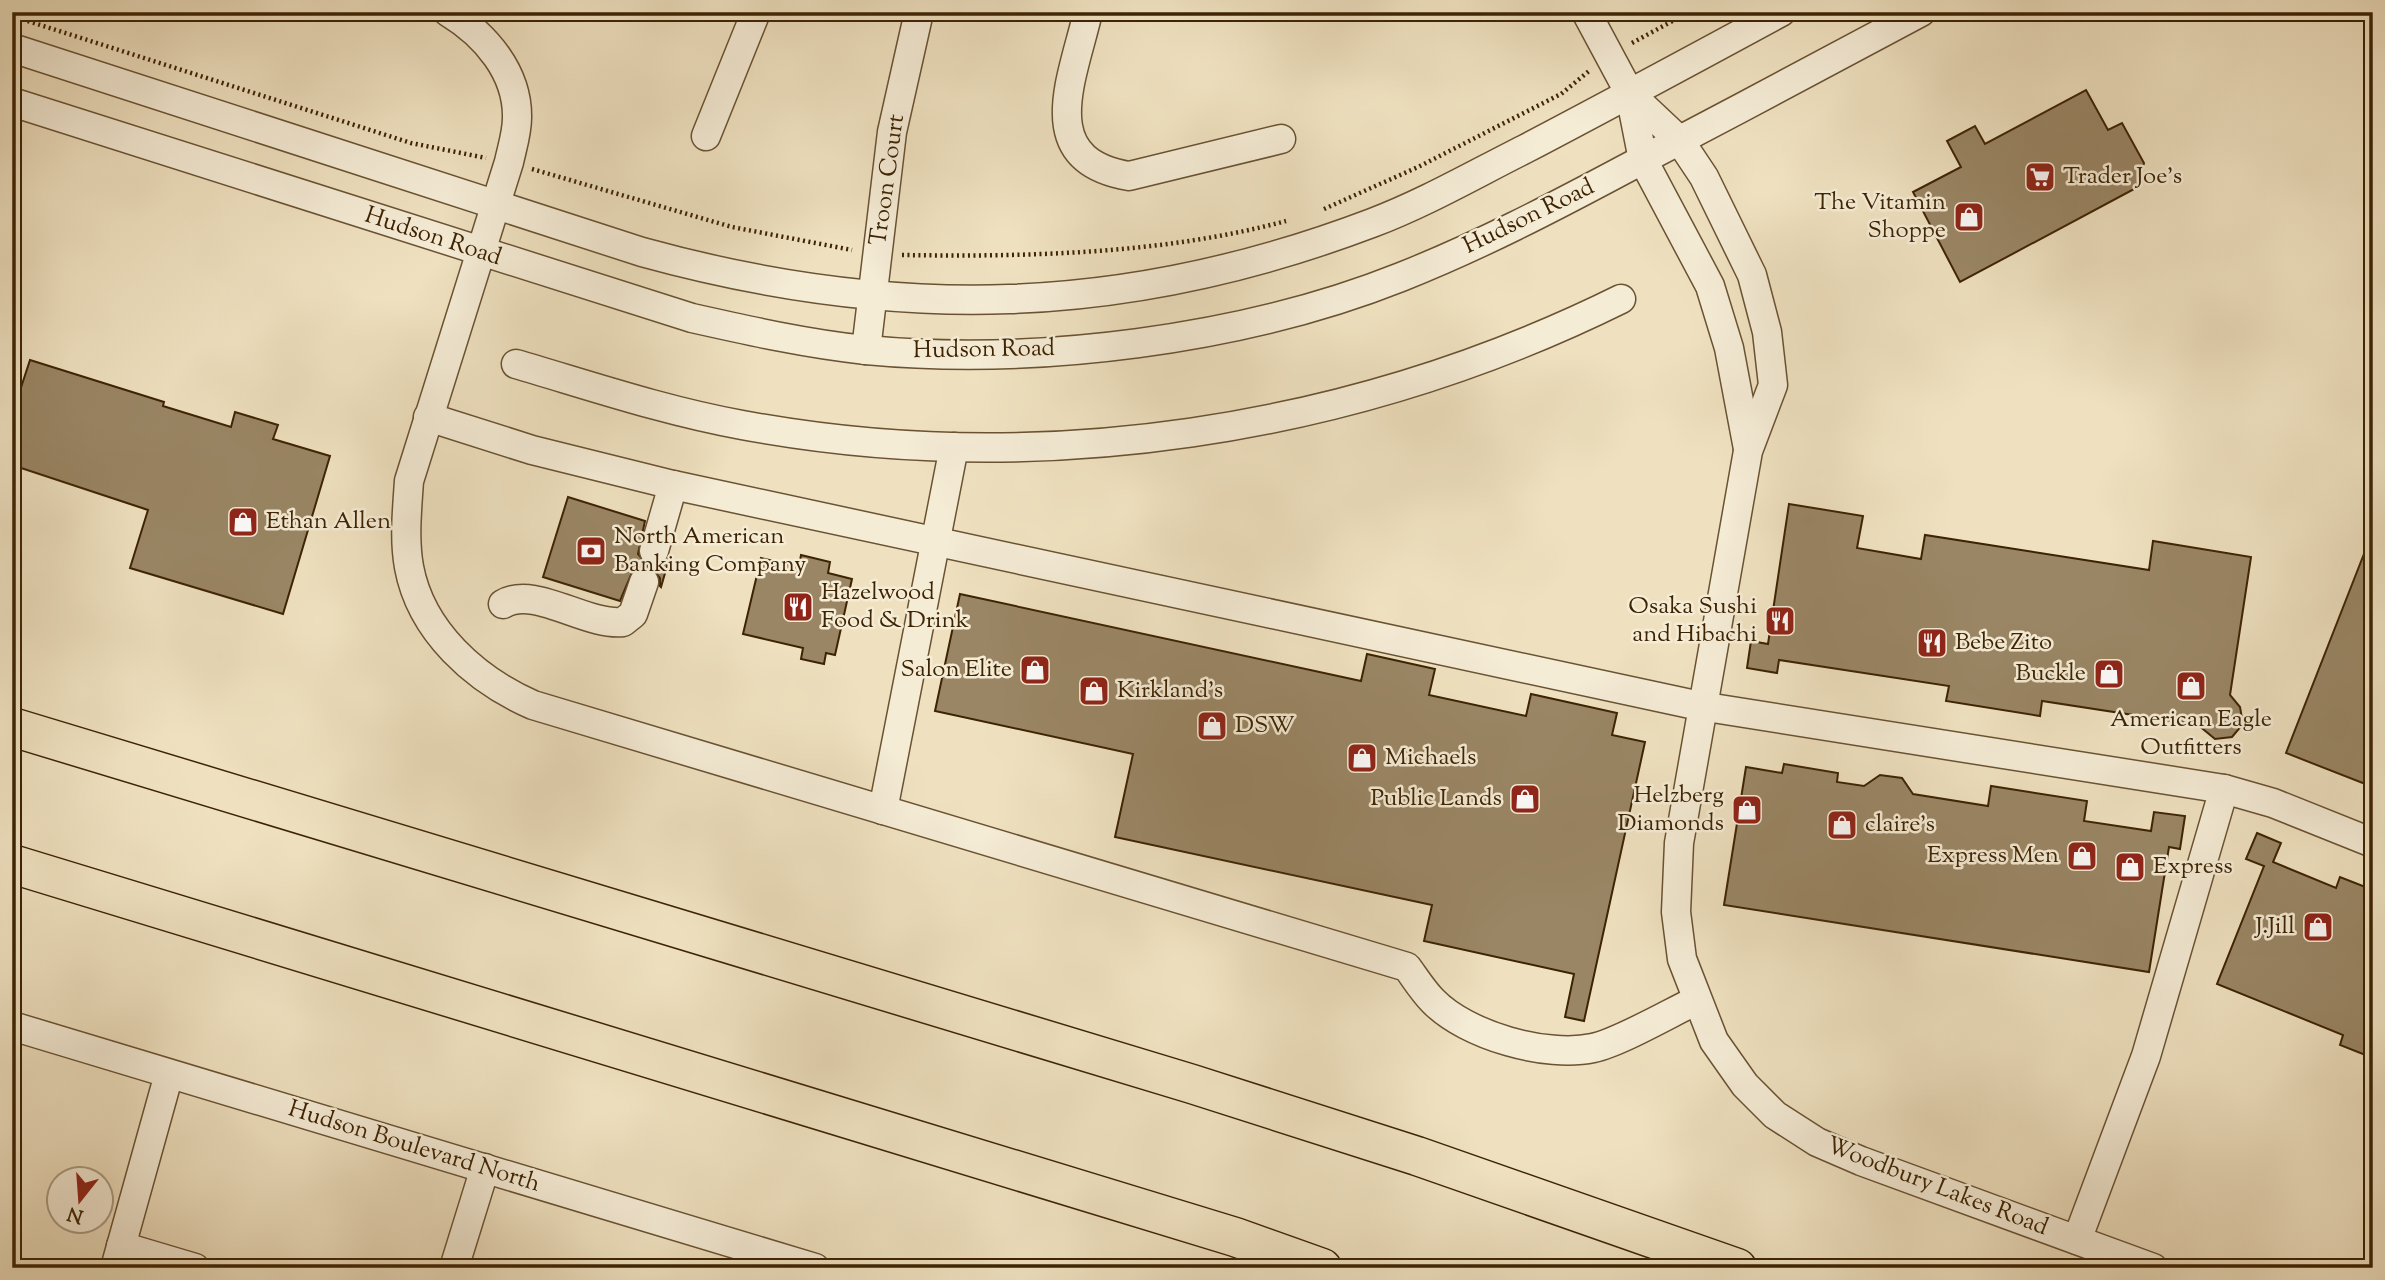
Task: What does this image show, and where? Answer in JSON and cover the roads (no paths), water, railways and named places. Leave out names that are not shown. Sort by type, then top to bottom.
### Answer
[{"type":"highway","points":[[12,727],[1192,1084],[1416,1156],[1737,1268]]},
{"type":"highway","points":[[12,864],[1235,1237],[1322,1268]]},
{"type":"street","points":[[449,12],[469,25],[495,52],[513,83],[517,119],[509,162],[409,481],[406,527],[409,569],[423,605],[441,638],[474,672],[504,692],[533,705],[1407,967],[1434,1003],[1474,1028],[1556,1052],[1595,1048],[1695,1001]]},
{"type":"street","points":[[706,136],[756,12]]},
{"type":"street","name":"Troon Court","points":[[866,350],[892,132],[919,12]]},
{"type":"street","points":[[1088,12],[1066,113],[1066,130],[1078,154],[1105,172],[1129,176],[1281,139]]},
{"type":"street","points":[[1586,12],[1630,94],[1643,160],[1710,286],[1729,348],[1748,451]]},
{"type":"street","name":"Hudson Road","points":[[12,48],[703,268],[778,285],[873,297],[946,301],[1076,295],[1231,268],[1374,222],[1447,189],[1782,12]]},
{"type":"street","name":"Hudson Road","points":[[12,102],[692,318],[765,335],[866,350],[945,354],[1091,348],[1164,339],[1241,323],[1321,303],[1399,278],[1477,245],[1680,141],[1921,12]]},
{"type":"street","name":"Woodbury Lakes Road","points":[[1630,94],[1680,141],[1704,177],[1752,275],[1767,332],[1773,384],[1748,451],[1700,706],[1676,877],[1675,912],[1682,959],[1695,1001],[1714,1041],[1745,1085],[1775,1115],[1818,1142],[1861,1161],[2153,1268]]},
{"type":"street","points":[[516,364],[673,410],[741,425],[882,444],[954,447],[1103,442],[1262,421],[1343,402],[1474,363],[1577,321],[1621,299]]},
{"type":"street","points":[[428,417],[532,450],[673,485],[1700,706],[2224,789],[2264,800],[2373,843]]},
{"type":"street","points":[[883,810],[954,447]]},
{"type":"street","points":[[654,551],[673,485]]},
{"type":"street","points":[[503,604],[522,597],[605,621],[623,622],[634,614],[644,582]]},
{"type":"street","points":[[2077,1240],[2147,1056],[2224,789]]},
{"type":"street","name":"Hudson Boulevard North","points":[[12,1026],[815,1268]]},
{"type":"street","points":[[169,1074],[118,1257],[195,1268]]},
{"type":"street","points":[[454,1268],[485,1168]]},
{"type":"place","name":"Trader Joe's","points":[[2040,177]]},
{"type":"place","name":"The Vitamin Shoppe","points":[[1969,217]]},
{"type":"place","name":"Ethan Allen","points":[[243,522]]},
{"type":"place","name":"North American Banking Company","points":[[591,551]]},
{"type":"place","name":"Hazelwood Food & Drink","points":[[798,607]]},
{"type":"place","name":"Osaka Sushi and Hibachi","points":[[1780,621]]},
{"type":"place","name":"Bebe Zito","points":[[1932,643]]},
{"type":"place","name":"Salon Elite","points":[[1035,670]]},
{"type":"place","name":"Buckle","points":[[2109,674]]},
{"type":"place","name":"American Eagle Outfitters","points":[[2191,686]]},
{"type":"place","name":"Kirkland's","points":[[1094,691]]},
{"type":"place","name":"DSW","points":[[1212,726]]},
{"type":"place","name":"Michaels","points":[[1362,758]]},
{"type":"place","name":"Public Lands","points":[[1525,799]]},
{"type":"place","name":"Helzberg Diamonds","points":[[1747,810]]},
{"type":"place","name":"claire's","points":[[1842,825]]},
{"type":"place","name":"Express Men","points":[[2082,856]]},
{"type":"place","name":"Express","points":[[2130,867]]},
{"type":"place","name":"J.Jill","points":[[2318,927]]}]
